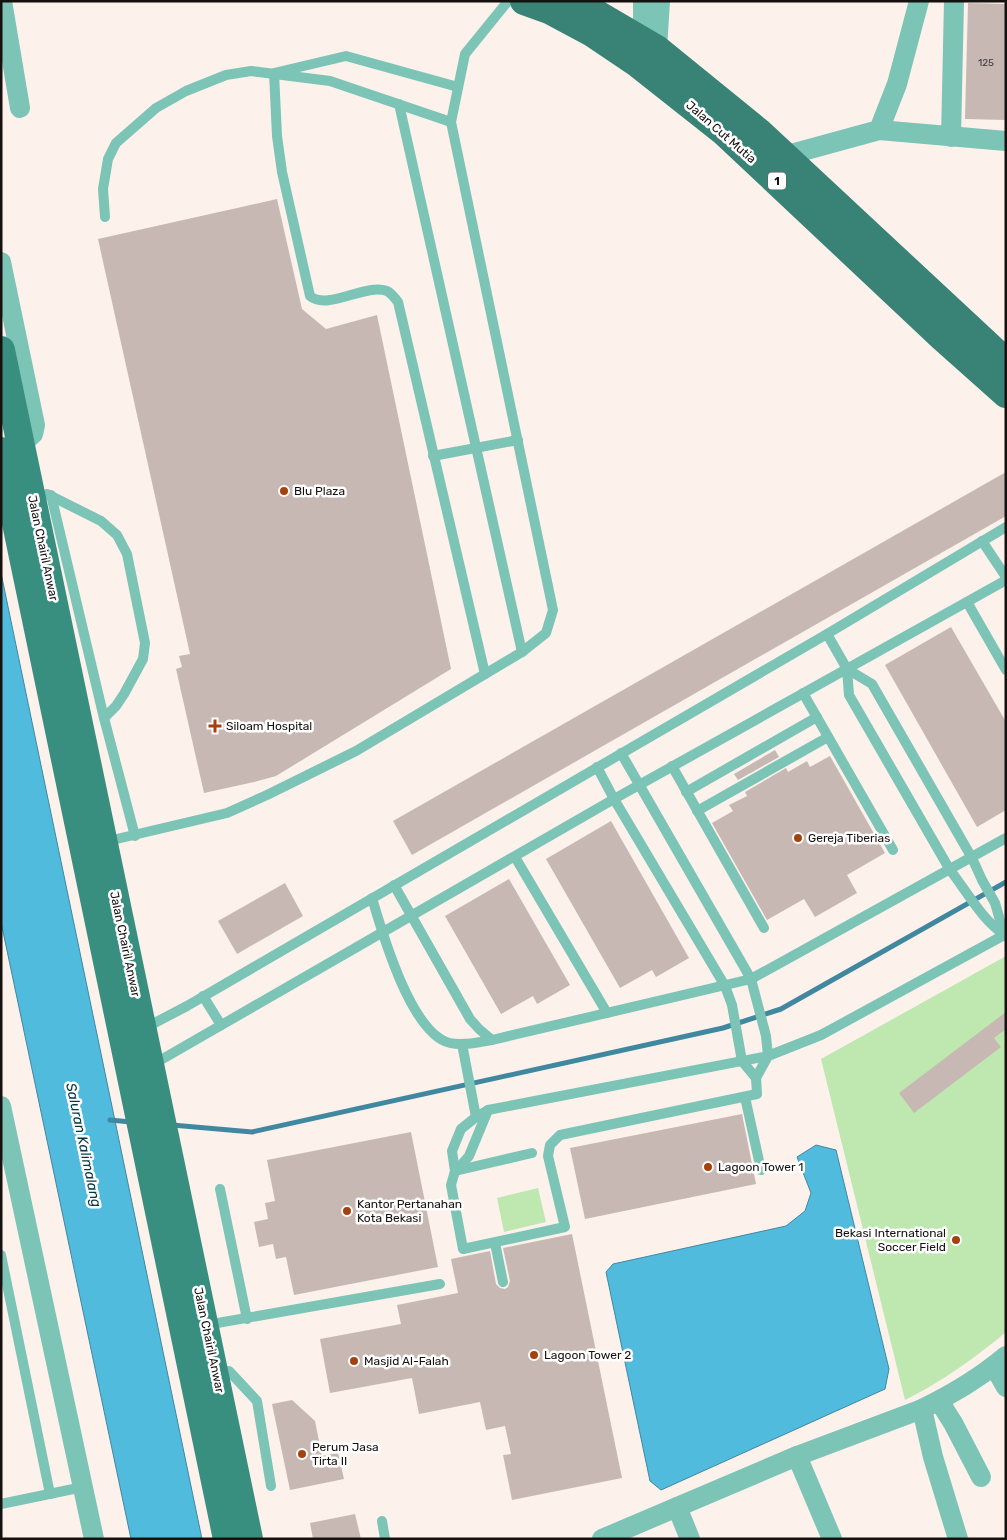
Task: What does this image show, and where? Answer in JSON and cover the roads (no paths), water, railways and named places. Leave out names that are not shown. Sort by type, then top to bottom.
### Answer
[{"type":"highway","name":"Jalan Cut Mutia","points":[[524,1],[549,10],[592,33],[638,64],[724,132],[942,337],[1006,394]]},
{"type":"highway","name":"Jalan Cut Mutia","points":[[575,1],[650,45],[759,132],[1002,354]]},
{"type":"main road","name":"Jalan Chairil Anwar","points":[[1,350],[8,449],[94,845],[194,1327],[227,1539]]},
{"type":"main road","name":"Jalan Chairil Anwar","points":[[8,449],[40,491],[94,845],[151,1066],[146,1098]]},
{"type":"main road","name":"Jalan Chairil Anwar","points":[[194,1327],[216,1374],[249,1539]]},
{"type":"street","points":[[2,1],[20,108]]},
{"type":"street","points":[[644,1],[650,45]]},
{"type":"street","points":[[650,45],[660,1]]},
{"type":"street","points":[[879,130],[897,84],[919,1]]},
{"type":"street","points":[[951,137],[954,1]]},
{"type":"street","points":[[784,156],[879,130],[1006,141]]},
{"type":"street","points":[[1,262],[35,425],[33,434],[8,449]]},
{"type":"street","points":[[1,1106],[94,1539]]},
{"type":"street","points":[[602,1539],[797,1456],[930,1405],[1000,1361],[1006,1387]]},
{"type":"street","points":[[930,1405],[953,1423],[981,1477]]},
{"type":"street","points":[[930,1405],[933,1457],[958,1539]]},
{"type":"street","points":[[797,1456],[832,1539]]},
{"type":"street","points":[[676,1507],[690,1539]]},
{"type":"lane","points":[[94,845],[227,813],[267,795],[356,751],[522,652],[546,633],[553,610],[451,122],[465,54],[508,1]]},
{"type":"lane","points":[[274,74],[346,56],[458,87]]},
{"type":"lane","points":[[105,217],[103,189],[108,159],[116,143],[156,108],[186,91],[226,75],[250,71],[330,80],[451,122]]},
{"type":"lane","points":[[274,74],[277,136],[282,172],[310,296],[317,300],[330,300],[377,289],[388,291],[398,302],[485,674]]},
{"type":"lane","points":[[399,104],[522,652]]},
{"type":"lane","points":[[433,456],[518,440]]},
{"type":"lane","points":[[40,491],[101,521],[117,535],[126,554],[145,643],[143,659],[124,694],[116,706],[104,718]]},
{"type":"lane","points":[[40,491],[135,836]]},
{"type":"lane","points":[[143,1029],[827,634],[1006,527]]},
{"type":"lane","points":[[151,1066],[614,799],[967,602],[1006,578],[982,541]]},
{"type":"lane","points":[[967,602],[1006,670]]},
{"type":"lane","points":[[827,634],[847,669],[849,695],[950,870],[966,890],[980,913],[1005,935]]},
{"type":"lane","points":[[847,669],[872,684],[972,858],[995,903],[1005,935]]},
{"type":"lane","points":[[803,693],[893,850]]},
{"type":"lane","points":[[686,792],[817,717]]},
{"type":"lane","points":[[697,811],[828,737]]},
{"type":"lane","points":[[621,753],[751,979],[766,1036],[768,1056],[756,1078],[757,1094],[560,1135],[550,1145],[548,1156],[565,1227],[464,1249],[451,1185],[455,1171],[452,1151],[461,1129],[476,1116],[488,1110],[768,1056],[821,1035],[1005,935]]},
{"type":"lane","points":[[672,766],[764,928]]},
{"type":"lane","points":[[597,767],[725,986],[732,1005],[742,1061],[756,1078]]},
{"type":"lane","points":[[372,898],[382,933],[410,1001],[437,1036],[449,1042],[462,1044],[492,1040],[751,979],[1006,838]]},
{"type":"lane","points":[[516,857],[607,1013]]},
{"type":"lane","points":[[394,885],[413,915],[470,1019],[492,1040]]},
{"type":"lane","points":[[203,996],[220,1025]]},
{"type":"lane","points":[[462,1044],[476,1116]]},
{"type":"lane","points":[[744,1097],[761,1170]]},
{"type":"lane","points":[[455,1171],[469,1156],[488,1110]]},
{"type":"lane","points":[[455,1171],[532,1153]]},
{"type":"lane","points":[[220,1189],[248,1319]]},
{"type":"lane","points":[[495,1243],[504,1282]]},
{"type":"lane","points":[[1,1255],[50,1494]]},
{"type":"lane","points":[[194,1327],[440,1284]]},
{"type":"lane","points":[[216,1374],[229,1371],[256,1401],[271,1486]]},
{"type":"lane","points":[[1,1504],[83,1487]]},
{"type":"lane","points":[[382,1521],[385,1539]]},
{"type":"water","name":"Saluran Kalimalang","points":[[1,573],[202,1539],[131,1539],[1,922]]},
{"type":"water","points":[[816,1145],[836,1150],[889,1369],[885,1389],[661,1490],[650,1481],[606,1272],[613,1264],[786,1226],[805,1211],[811,1193],[797,1157]]},
{"type":"waterway","points":[[172,1125],[252,1132],[723,1028],[781,1009],[1006,882]]},
{"type":"waterway","points":[[110,1120],[131,1122]]},
{"type":"place","name":"Blu Plaza","points":[[284,491]]},
{"type":"place","name":"Siloam Hospital","points":[[215,726]]},
{"type":"place","name":"Gereja Tiberias","points":[[798,838]]},
{"type":"place","name":"Lagoon Tower 1","points":[[708,1167]]},
{"type":"place","name":"Kantor Pertanahan Kota Bekasi","points":[[347,1211]]},
{"type":"place","name":"Bekasi International Soccer Field","points":[[956,1240]]},
{"type":"place","name":"Lagoon Tower 2","points":[[534,1355]]},
{"type":"place","name":"Masjid Al-Falah","points":[[354,1361]]},
{"type":"place","name":"Perum Jasa Tirta II","points":[[302,1454]]}]
